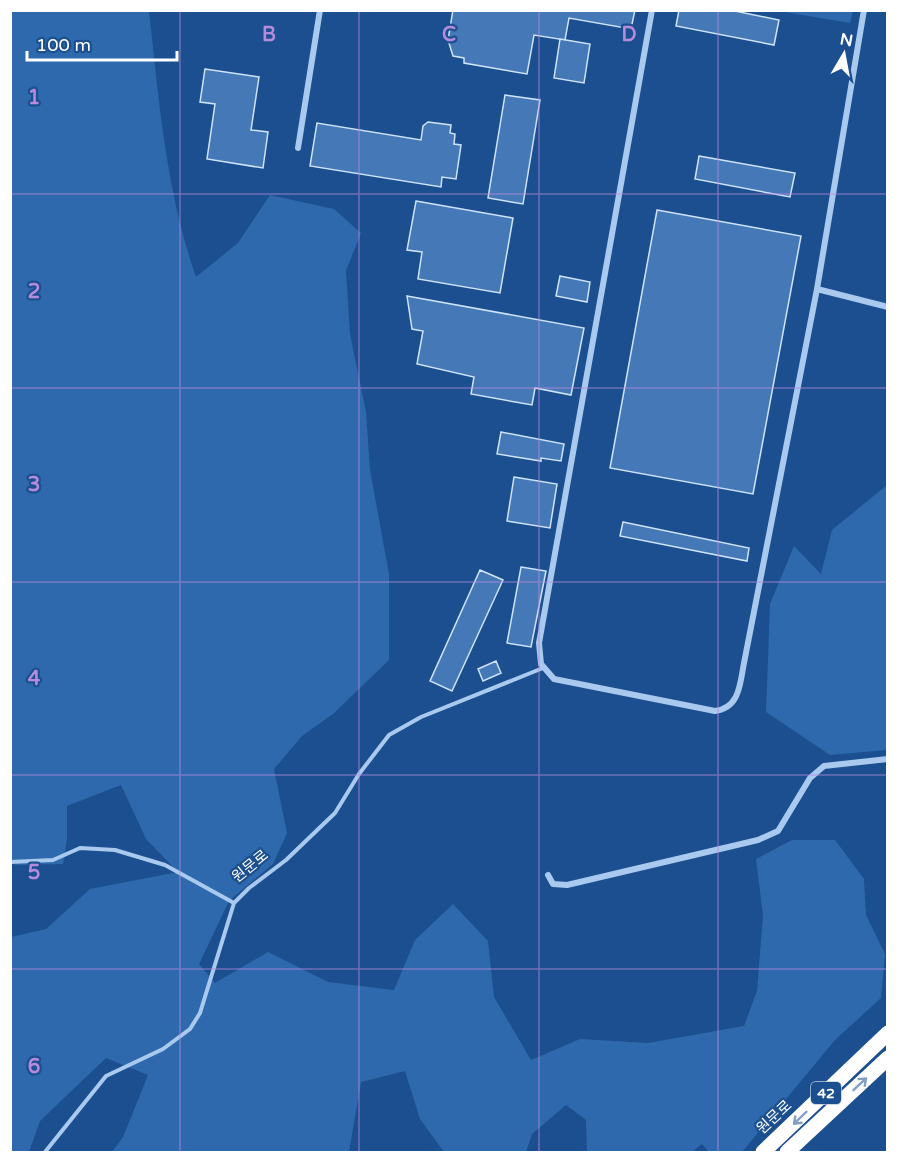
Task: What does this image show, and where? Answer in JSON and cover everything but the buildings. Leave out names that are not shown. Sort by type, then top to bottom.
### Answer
[{"type":"highway","name":"원문로","points":[[763,1152],[888,1033]]},
{"type":"highway","name":"42","points":[[787,1152],[888,1058]]},
{"type":"street","points":[[298,148],[321,10]]},
{"type":"street","points":[[652,10],[539,643],[544,668],[554,679],[704,709],[724,710],[732,705],[736,698],[744,663],[817,289],[864,10]]},
{"type":"street","points":[[817,289],[888,307]]},
{"type":"street","points":[[548,875],[553,885],[567,885],[758,840],[778,831],[810,778],[824,766],[888,759]]},
{"type":"lane","name":"원문로","points":[[45,1152],[105,1076],[163,1049],[190,1029],[200,1013],[234,903],[249,888],[286,860],[335,813],[358,774],[389,735],[421,717],[544,668]]},
{"type":"lane","points":[[10,862],[53,860],[80,848],[115,850],[165,865],[234,903]]},
{"type":"shaded area","points":[[853,10],[850,23],[779,11]]},
{"type":"shaded area","points":[[11,11],[149,11],[165,146],[177,212],[196,277],[238,243],[270,195],[334,209],[361,233],[346,271],[350,334],[366,412],[370,470],[389,574],[389,660],[333,714],[302,736],[274,769],[287,833],[273,864],[229,901],[199,964],[215,983],[268,952],[328,982],[394,990],[415,940],[453,904],[488,941],[494,997],[531,1060],[580,1039],[648,1043],[744,1026],[757,991],[763,915],[756,859],[792,840],[835,840],[864,879],[866,915],[885,954],[881,998],[835,1040],[742,1152],[709,1152],[702,1144],[692,1152],[587,1152],[586,1120],[566,1105],[532,1134],[526,1152],[444,1152],[420,1119],[405,1071],[361,1082],[349,1152],[112,1152],[123,1137],[148,1075],[106,1058],[40,1121],[29,1152],[11,1152],[11,937],[46,929],[90,889],[178,872],[146,839],[121,785],[67,806],[67,839],[63,864],[16,865],[11,863]]},
{"type":"shaded area","points":[[887,485],[887,750],[830,755],[766,712],[770,604],[794,546],[821,574],[832,530]]}]
